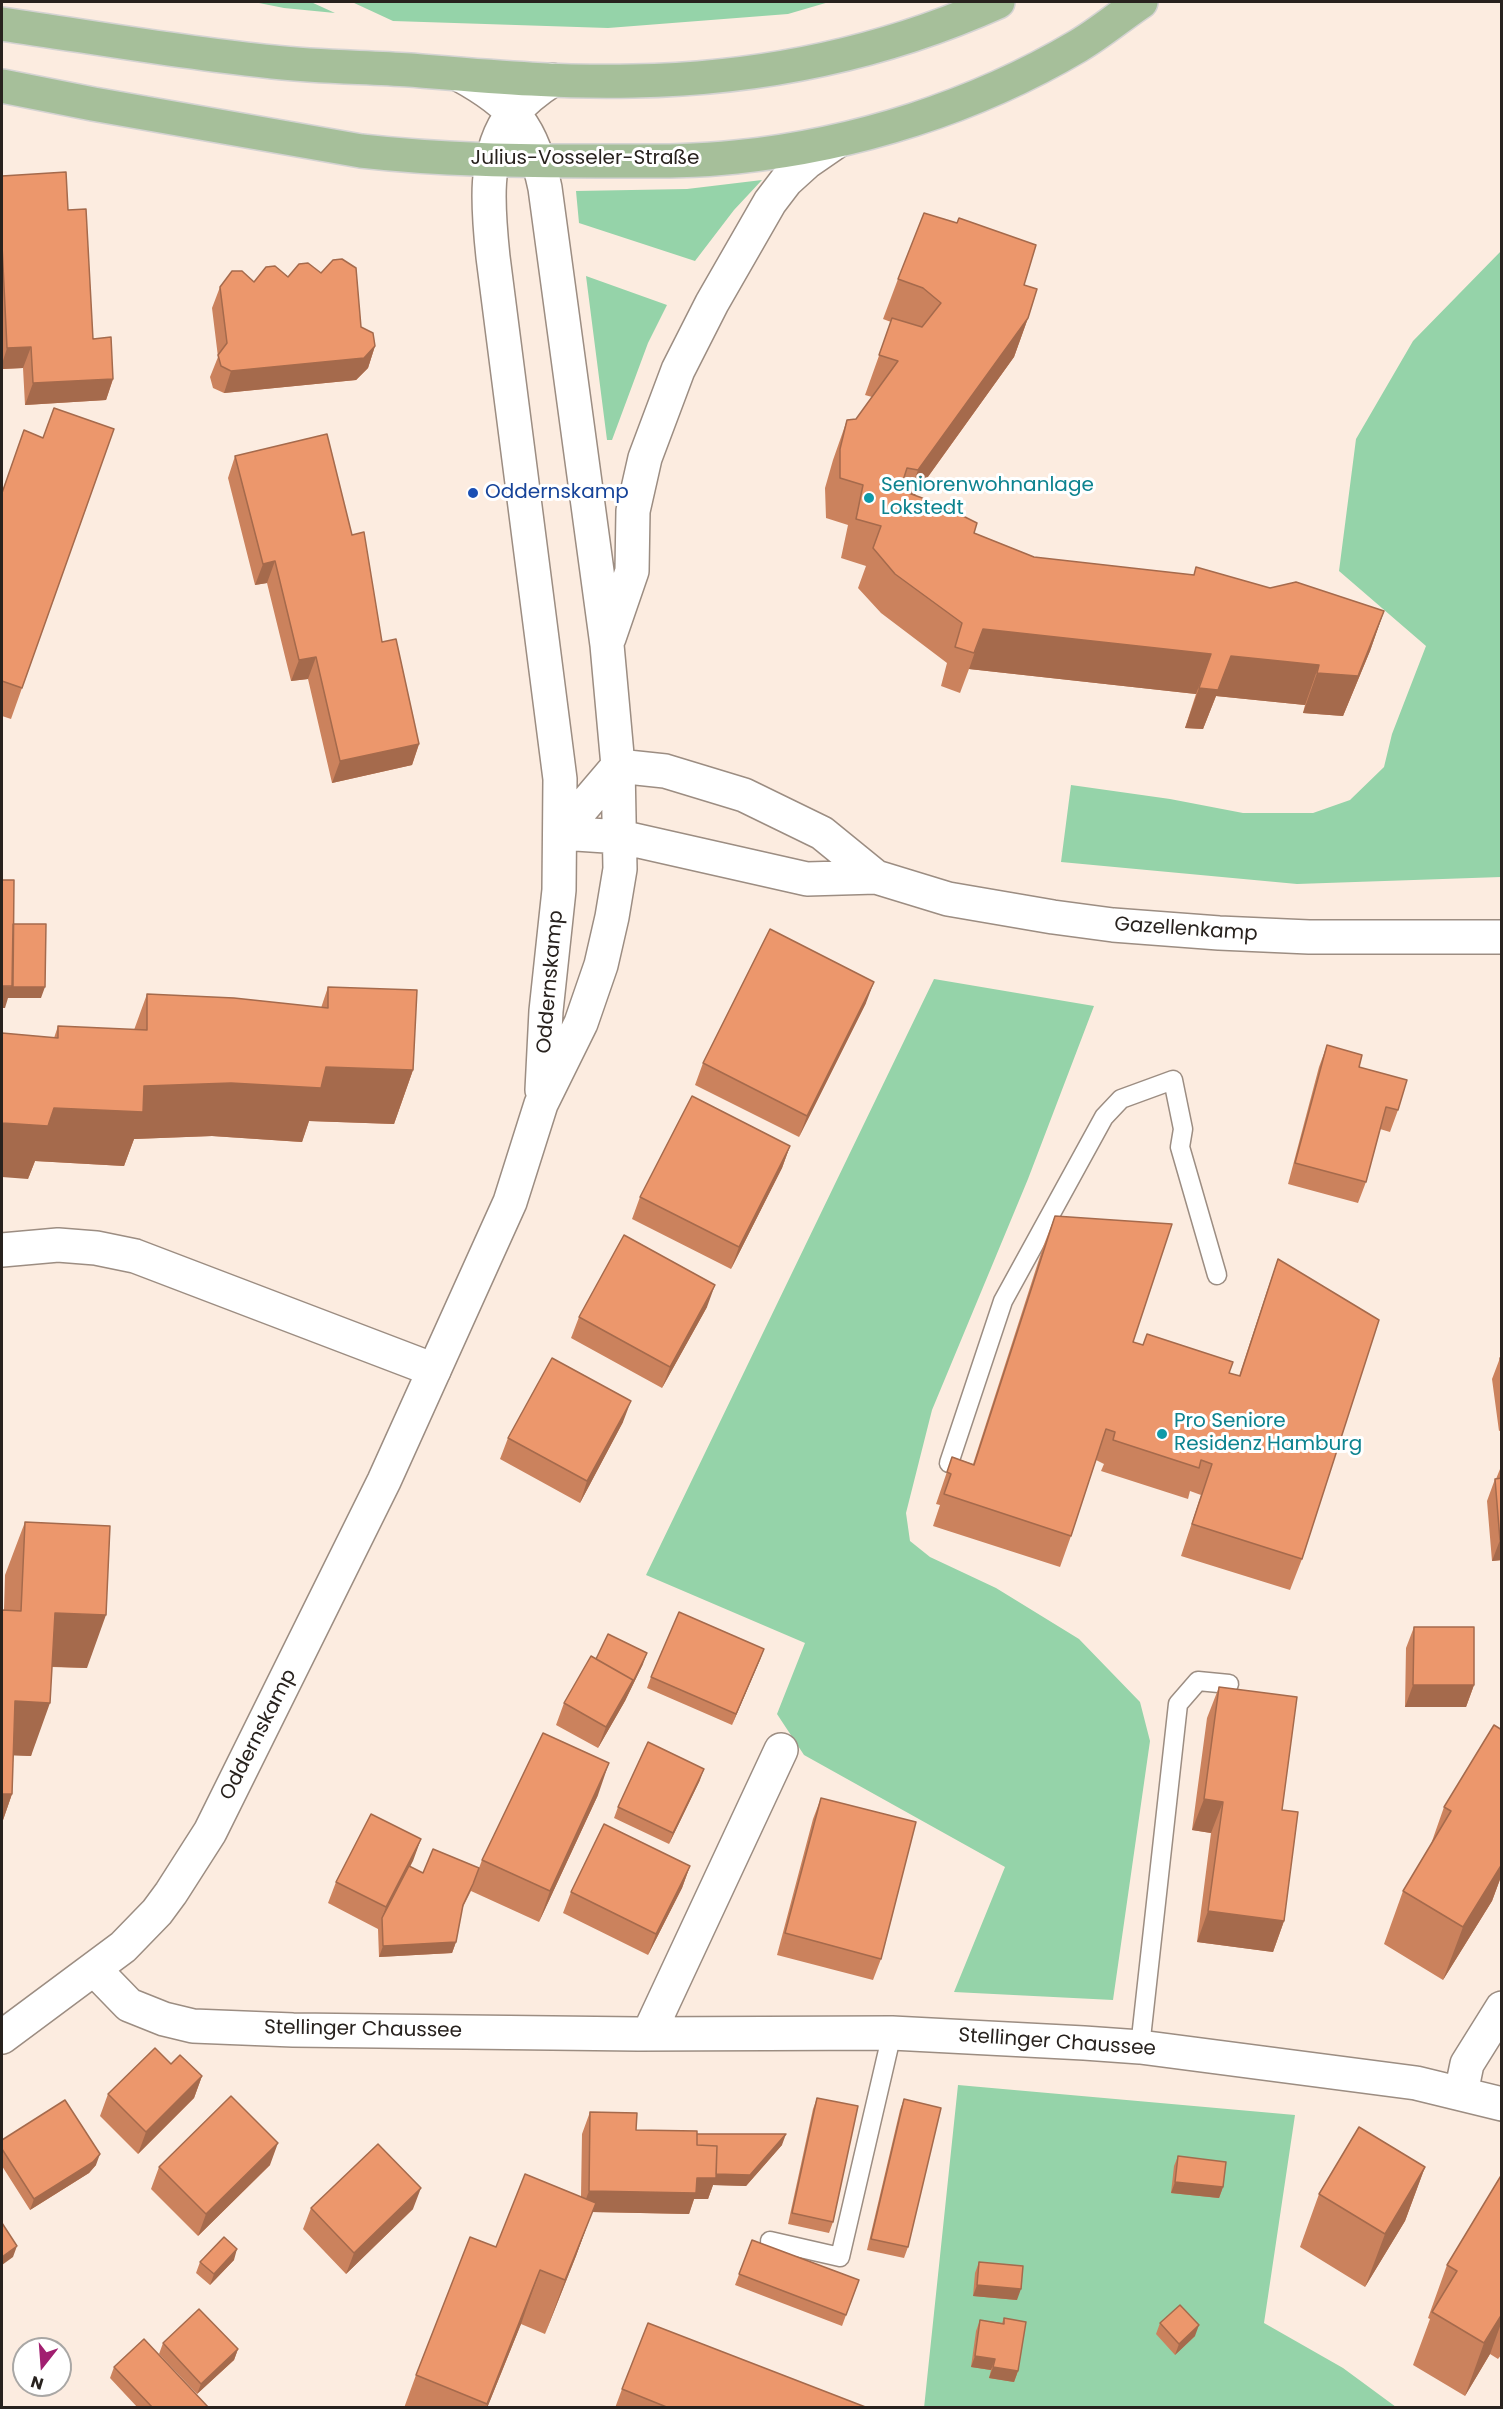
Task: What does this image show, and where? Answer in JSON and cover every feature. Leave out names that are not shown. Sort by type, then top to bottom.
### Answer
[{"type":"main road","points":[[2,24],[275,62],[552,80],[633,81],[694,78],[804,63],[868,49],[966,16],[998,2]]},
{"type":"main road","name":"Julius-Vosseler-Straße","points":[[2,86],[361,151],[539,161],[669,162],[725,158],[836,142],[914,119],[961,102],[1017,78],[1079,46],[1141,2]]},
{"type":"main road","name":"Oddernskamp","points":[[2,2037],[123,1947],[157,1912],[210,1832],[320,1614],[510,1202],[541,1104],[581,1023],[601,965],[620,869],[618,766],[607,645],[555,259],[539,161],[523,126],[499,98],[460,75]]},
{"type":"main road","name":"Oddernskamp","points":[[541,1104],[546,1011],[560,890],[560,779],[490,225],[492,160],[502,130],[513,113],[534,92],[552,80]]},
{"type":"main road","points":[[607,645],[632,571],[633,511],[645,458],[678,370],[718,293],[770,202],[786,181],[807,162],[836,142]]},
{"type":"main road","points":[[561,833],[618,766]]},
{"type":"main road","name":"Gazellenkamp","points":[[618,766],[665,771],[744,795],[822,833],[876,877]]},
{"type":"main road","name":"Gazellenkamp","points":[[561,833],[621,837],[807,879],[876,877],[948,899],[1043,916],[1113,925],[1309,937],[1502,937]]},
{"type":"main road","points":[[2,1250],[58,1245],[96,1248],[135,1256],[434,1370]]},
{"type":"main road","points":[[649,2033],[781,1750]]},
{"type":"main road","name":"Stellinger Chaussee","points":[[95,1970],[129,2005],[164,2019],[193,2026],[293,2030],[892,2033],[1140,2047],[1416,2083],[1502,2104]]},
{"type":"main road","points":[[1461,2093],[1467,2064],[1502,2008]]},
{"type":"lane","points":[[948,1463],[1003,1301],[1104,1117],[1121,1099],[1173,1080],[1183,1129],[1180,1147],[1217,1275]]},
{"type":"lane","points":[[1140,2047],[1178,1704],[1198,1680],[1229,1684]]},
{"type":"lane","points":[[770,2241],[840,2257],[892,2033]]},
{"type":"green space","points":[[254,2],[311,2],[335,13],[284,8]]},
{"type":"green space","points":[[352,2],[829,2],[788,14],[608,28],[393,21]]},
{"type":"green space","points":[[762,180],[734,210],[695,261],[579,223],[576,191],[687,189]]},
{"type":"green space","points":[[1501,251],[1501,877],[1297,884],[1061,862],[1071,785],[1170,799],[1243,813],[1313,813],[1350,800],[1384,767],[1392,734],[1426,646],[1339,571],[1356,439],[1413,341]]},
{"type":"green space","points":[[586,276],[667,305],[648,343],[612,440],[607,440]]},
{"type":"green space","points":[[934,979],[1094,1006],[1028,1179],[932,1410],[906,1513],[910,1541],[930,1557],[996,1588],[1079,1639],[1140,1702],[1150,1741],[1113,2000],[954,1992],[1005,1867],[804,1755],[777,1714],[805,1643],[646,1575]]},
{"type":"green space","points":[[958,2085],[1295,2115],[1264,2323],[1343,2368],[1396,2407],[924,2408]]},
{"type":"building","points":[[66,172],[68,210],[86,209],[93,339],[111,337],[113,379],[33,383],[31,347],[7,348],[2,245],[2,176]]},
{"type":"building","points":[[924,213],[957,223],[959,218],[1036,245],[1024,285],[1037,289],[1028,318],[918,470],[907,468],[900,490],[939,504],[977,523],[974,533],[1034,557],[1194,575],[1196,567],[1270,588],[1296,582],[1384,611],[1358,676],[1317,673],[1319,665],[1231,656],[1218,690],[1199,688],[1211,654],[983,629],[974,653],[955,647],[962,623],[895,574],[873,548],[881,526],[856,519],[863,485],[840,478],[840,449],[847,420],[856,419],[898,361],[879,355],[892,318],[922,327],[941,303],[923,288],[898,279]]},
{"type":"building","points":[[342,259],[356,268],[361,327],[373,333],[375,346],[364,358],[231,371],[221,366],[218,355],[227,343],[220,287],[232,271],[242,271],[254,282],[266,267],[275,266],[288,277],[299,264],[308,263],[321,273],[333,260]]},
{"type":"building","points":[[54,408],[114,429],[22,688],[2,681],[2,493],[24,430],[43,438]]},
{"type":"building","points":[[327,434],[352,535],[364,532],[382,642],[396,639],[419,744],[340,761],[316,657],[299,660],[275,561],[263,564],[235,456]]},
{"type":"building","points":[[2,880],[14,880],[13,986],[2,986]]},
{"type":"building","points":[[13,924],[46,924],[45,987],[12,987]]},
{"type":"building","points":[[770,929],[874,982],[807,1116],[703,1063]]},
{"type":"building","points":[[328,987],[417,990],[413,1070],[326,1067],[321,1088],[231,1083],[144,1086],[143,1112],[54,1108],[48,1126],[2,1123],[2,1033],[58,1038],[58,1026],[147,1030],[147,994],[234,998],[328,1008]]},
{"type":"building","points":[[1327,1045],[1362,1055],[1359,1067],[1407,1080],[1398,1110],[1386,1107],[1366,1182],[1295,1163]]},
{"type":"building","points":[[692,1096],[790,1146],[739,1247],[640,1197]]},
{"type":"building","name":"Pro Seniore Residenz Hamburg","points":[[1055,1216],[1172,1224],[1133,1342],[1143,1345],[1147,1334],[1233,1362],[1229,1373],[1240,1376],[1278,1259],[1379,1320],[1302,1559],[1192,1524],[1212,1464],[1201,1460],[1199,1468],[1113,1440],[1115,1432],[1106,1429],[1071,1536],[944,1494],[951,1474],[947,1472],[952,1457],[974,1465]]},
{"type":"building","points":[[624,1235],[715,1285],[670,1367],[579,1317]]},
{"type":"building","points":[[552,1358],[631,1401],[587,1481],[508,1438]]},
{"type":"building","points":[[1502,1478],[1502,1539],[1500,1540],[1495,1479]]},
{"type":"building","points":[[25,1522],[110,1526],[106,1615],[55,1613],[50,1703],[15,1701],[12,1794],[2,1794],[2,1610],[21,1611]]},
{"type":"building","points":[[679,1612],[764,1649],[736,1714],[651,1677]]},
{"type":"building","points":[[1414,1627],[1474,1627],[1474,1685],[1413,1685]]},
{"type":"building","points":[[608,1634],[647,1653],[629,1690],[633,1680],[596,1659]]},
{"type":"building","points":[[591,1656],[633,1680],[606,1727],[564,1703]]},
{"type":"building","points":[[1219,1687],[1297,1697],[1282,1810],[1298,1812],[1284,1921],[1208,1911],[1223,1802],[1204,1799]]},
{"type":"building","points":[[1494,1725],[1502,1730],[1502,1864],[1463,1927],[1403,1891],[1451,1811],[1444,1807]]},
{"type":"building","points":[[543,1733],[609,1763],[550,1891],[482,1860]]},
{"type":"building","points":[[648,1742],[704,1769],[673,1833],[618,1807]]},
{"type":"building","points":[[821,1798],[916,1822],[881,1959],[785,1933]]},
{"type":"building","points":[[371,1814],[421,1839],[386,1907],[336,1882]]},
{"type":"building","points":[[604,1824],[690,1866],[656,1934],[571,1892]]},
{"type":"building","points":[[433,1849],[479,1868],[463,1905],[456,1942],[383,1946],[382,1918],[409,1866],[423,1873]]},
{"type":"building","points":[[155,2048],[171,2064],[180,2055],[202,2076],[146,2132],[108,2094]]},
{"type":"building","points":[[231,2096],[278,2143],[206,2214],[159,2167]]},
{"type":"building","points":[[817,2098],[858,2106],[833,2222],[792,2213]]},
{"type":"building","points":[[904,2099],[941,2108],[908,2247],[871,2239]]},
{"type":"building","points":[[65,2100],[100,2154],[93,2162],[34,2199],[2,2149],[2,2140]]},
{"type":"building","points":[[590,2112],[637,2113],[636,2130],[697,2131],[697,2145],[717,2146],[716,2178],[697,2178],[696,2193],[589,2191]]},
{"type":"building","points":[[1359,2127],[1425,2167],[1385,2234],[1319,2194]]},
{"type":"building","points":[[697,2134],[786,2134],[750,2175],[716,2174],[717,2146],[697,2145]]},
{"type":"building","points":[[378,2144],[421,2188],[354,2253],[311,2208]]},
{"type":"building","points":[[1178,2156],[1226,2162],[1223,2187],[1175,2182]]},
{"type":"building","points":[[525,2174],[596,2203],[565,2280],[540,2270],[487,2404],[416,2375],[470,2237],[496,2247]]},
{"type":"building","points":[[1502,2174],[1502,2314],[1484,2343],[1432,2312],[1457,2271],[1447,2265]]},
{"type":"building","points":[[2,2223],[17,2246],[2,2257]]},
{"type":"building","points":[[224,2237],[237,2249],[214,2274],[200,2262]]},
{"type":"building","points":[[752,2240],[859,2280],[846,2315],[739,2274]]},
{"type":"building","points":[[979,2262],[1023,2266],[1021,2289],[977,2285]]},
{"type":"building","points":[[1180,2305],[1199,2325],[1179,2344],[1160,2323]]},
{"type":"building","points":[[199,2309],[238,2349],[201,2384],[163,2343]]},
{"type":"building","points":[[1004,2318],[1026,2322],[1018,2371],[993,2367],[995,2359],[975,2356],[980,2320],[1004,2324]]},
{"type":"building","points":[[648,2323],[868,2408],[669,2408],[622,2389]]},
{"type":"building","points":[[144,2339],[209,2408],[153,2408],[114,2367]]},
{"type":"place","name":"Oddernskamp","points":[[473,493]]},
{"type":"place","name":"Seniorenwohnanlage Lokstedt","points":[[869,498]]},
{"type":"place","name":"Pro Seniore Residenz Hamburg","points":[[1162,1434]]}]
